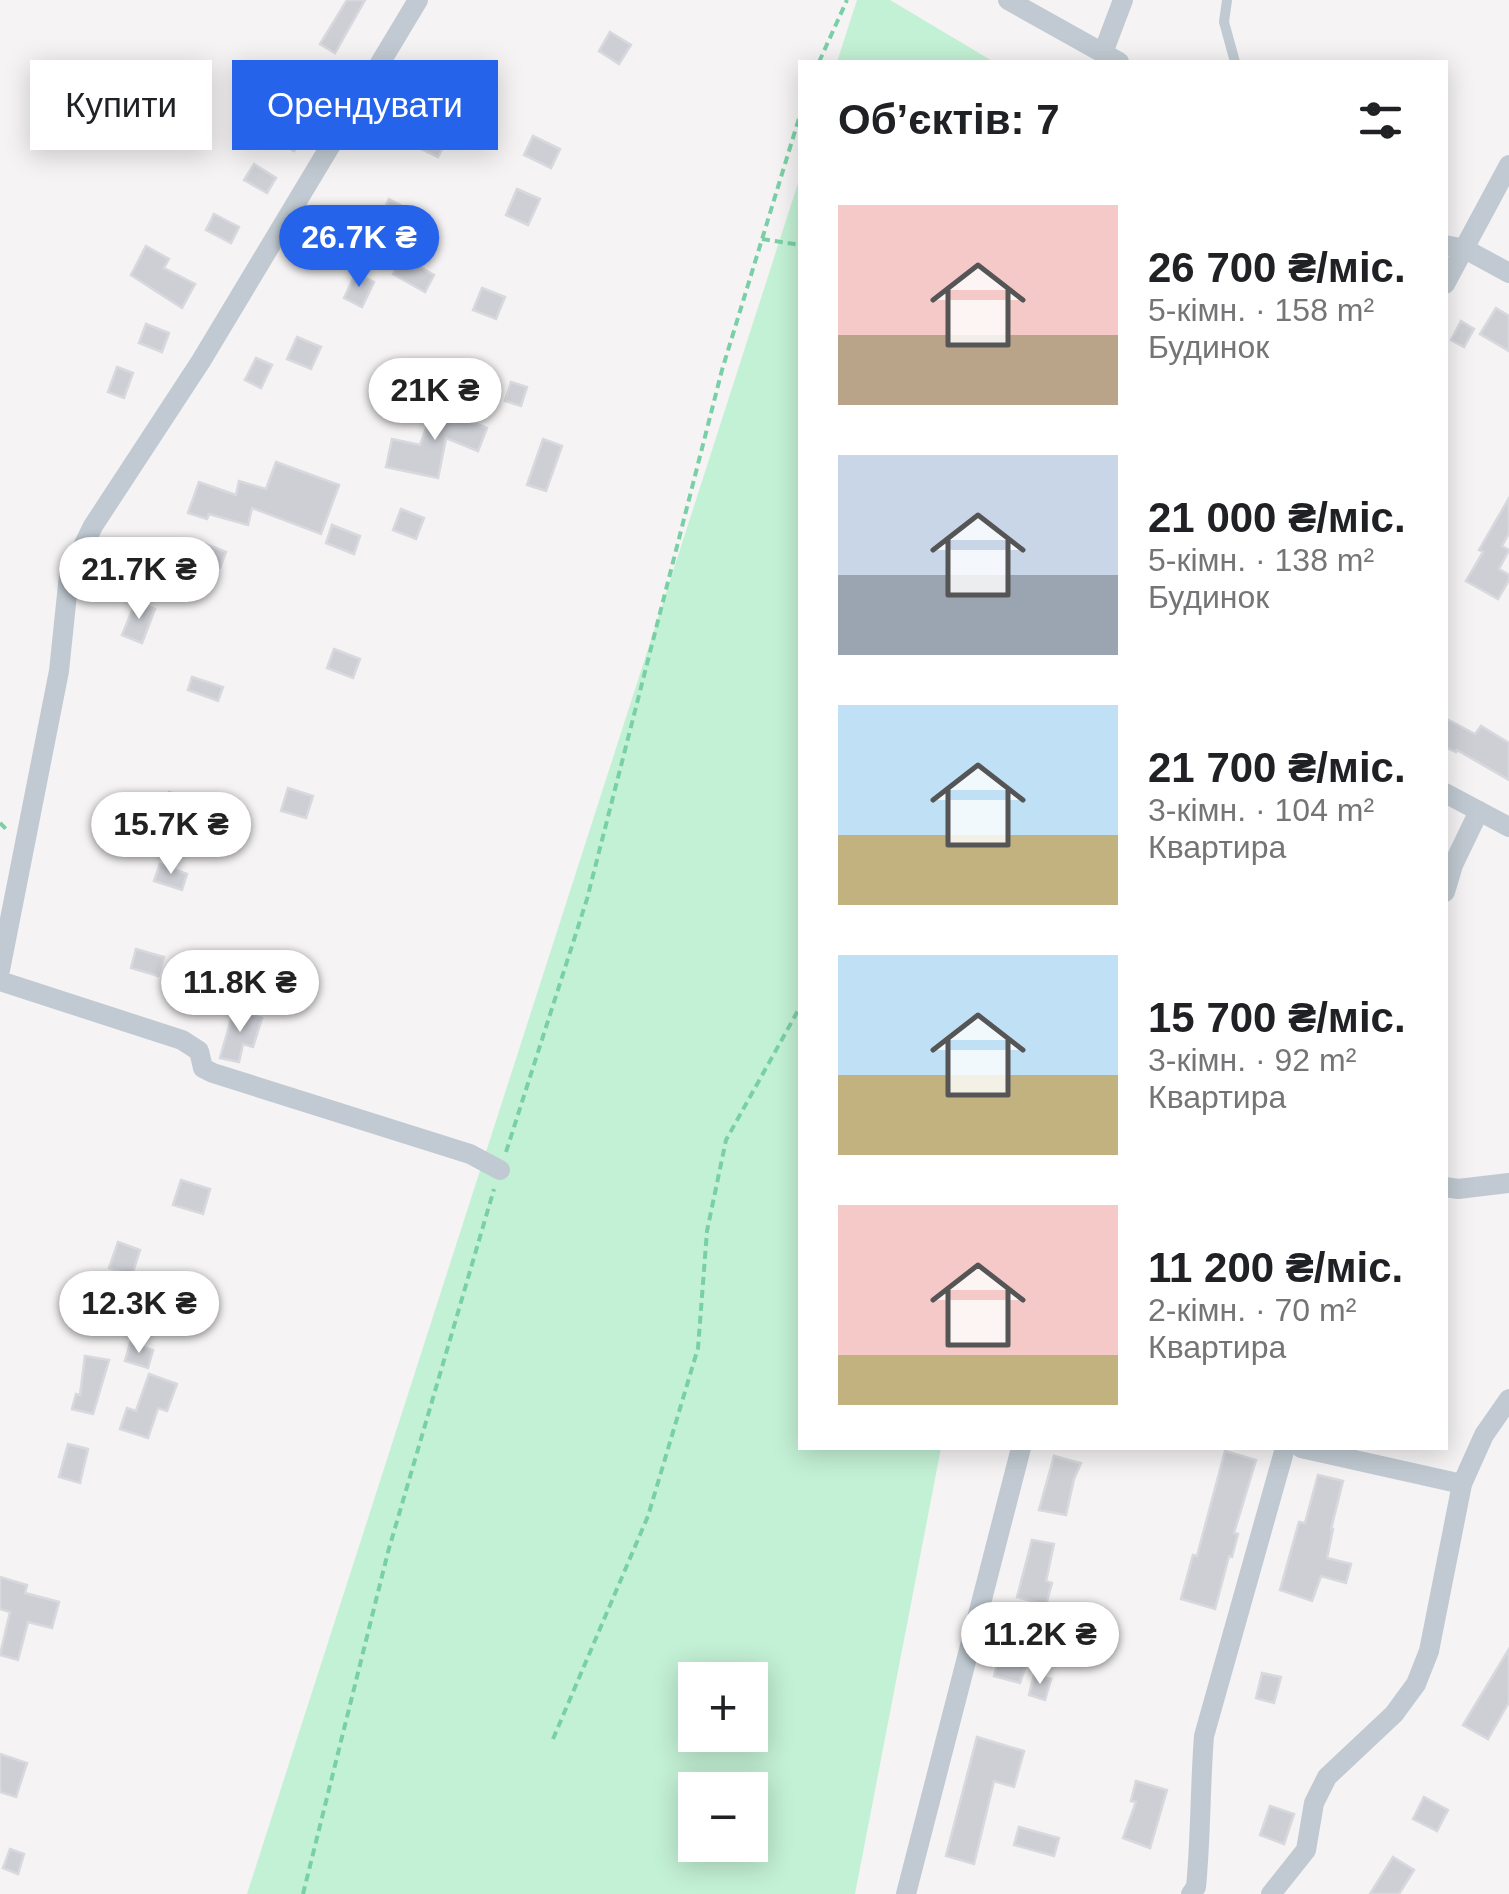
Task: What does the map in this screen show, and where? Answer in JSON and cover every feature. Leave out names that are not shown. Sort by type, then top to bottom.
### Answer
[{"type":"street","points":[[0,970],[56,690],[69,575],[93,526],[201,360],[418,0]]},
{"type":"street","points":[[1008,0],[1111,58],[1123,0]]},
{"type":"street","points":[[1448,273],[1455,247],[1509,166]]},
{"type":"street","points":[[1455,247],[1509,273]]},
{"type":"street","points":[[1448,795],[1509,827]]},
{"type":"street","points":[[1448,883],[1479,812]]},
{"type":"street","points":[[0,981],[182,1040],[199,1051],[202,1068],[213,1074],[470,1154],[500,1170]]},
{"type":"street","points":[[1448,1187],[1509,1183]]},
{"type":"street","points":[[1271,1894],[1306,1850],[1314,1803],[1327,1777],[1394,1714],[1416,1684],[1428,1651],[1462,1484],[1484,1435],[1509,1399]]},
{"type":"street","points":[[906,1894],[1021,1450]]},
{"type":"street","points":[[1191,1894],[1196,1887],[1202,1830],[1200,1778],[1204,1736],[1283,1450]]},
{"type":"street","points":[[1308,1450],[1462,1484]]},
{"type":"lane","points":[[1228,0],[1224,22],[1234,60]]},
{"type":"path","points":[[820,60],[846,0]]},
{"type":"path","points":[[303,1894],[388,1552],[500,1170],[588,899],[722,370],[798,122]]},
{"type":"path","points":[[762,239],[798,245]]},
{"type":"path","points":[[553,1739],[648,1516],[698,1348],[706,1231],[726,1140],[798,1011]]},
{"type":"green space","points":[[857,0],[890,0],[991,60],[838,60]]},
{"type":"green space","points":[[798,183],[798,1450],[941,1450],[855,1894],[247,1894]]},
{"type":"building","points":[[347,0],[365,0],[335,53],[320,44]]},
{"type":"building","points":[[610,32],[631,45],[619,64],[599,51]]},
{"type":"building","points":[[533,136],[560,149],[551,168],[524,155]]},
{"type":"building","points":[[423,150],[442,150],[438,157]]},
{"type":"building","points":[[254,164],[276,178],[267,193],[244,180]]},
{"type":"building","points":[[517,189],[540,199],[528,225],[506,215]]},
{"type":"building","points":[[389,199],[412,211],[400,236],[377,224]]},
{"type":"building","points":[[214,214],[239,227],[231,243],[206,230]]},
{"type":"building","points":[[146,246],[169,259],[164,268],[195,284],[182,308],[131,275]]},
{"type":"building","points":[[403,257],[434,275],[425,292],[393,274]]},
{"type":"building","points":[[356,273],[374,282],[362,307],[344,298]]},
{"type":"building","points":[[482,288],[505,297],[496,319],[473,310]]},
{"type":"building","points":[[1496,308],[1509,316],[1509,351],[1480,334]]},
{"type":"building","points":[[1461,321],[1474,329],[1464,347],[1451,340]]},
{"type":"building","points":[[146,324],[169,333],[162,352],[139,343]]},
{"type":"building","points":[[297,337],[321,347],[311,369],[287,359]]},
{"type":"building","points":[[256,358],[272,365],[261,388],[245,380]]},
{"type":"building","points":[[117,367],[133,373],[124,398],[108,392]]},
{"type":"building","points":[[511,382],[527,387],[521,406],[505,401]]},
{"type":"building","points":[[436,401],[452,408],[450,413],[487,428],[478,451],[446,438],[438,478],[386,467],[392,439],[420,445]]},
{"type":"building","points":[[543,439],[562,446],[546,491],[527,485]]},
{"type":"building","points":[[276,462],[339,485],[321,534],[252,508],[248,525],[209,514],[207,519],[188,513],[199,482],[236,495],[239,481],[266,489]]},
{"type":"building","points":[[1509,498],[1509,533],[1502,546],[1509,550],[1499,569],[1509,575],[1509,580],[1498,599],[1466,581]]},
{"type":"building","points":[[401,509],[424,518],[416,539],[393,530]]},
{"type":"building","points":[[332,525],[360,536],[354,554],[326,543]]},
{"type":"building","points":[[195,540],[226,552],[220,568],[189,556]]},
{"type":"building","points":[[136,601],[155,609],[142,643],[122,635]]},
{"type":"building","points":[[334,649],[360,659],[353,678],[327,668]]},
{"type":"building","points":[[192,677],[223,687],[218,701],[188,690]]},
{"type":"building","points":[[1448,720],[1475,734],[1481,726],[1509,743],[1509,780],[1457,750],[1448,748]]},
{"type":"building","points":[[288,788],[313,796],[306,818],[281,811]]},
{"type":"building","points":[[169,792],[187,799],[178,825],[160,818]]},
{"type":"building","points":[[160,864],[187,874],[182,890],[154,881]]},
{"type":"building","points":[[136,949],[164,957],[158,976],[131,968]]},
{"type":"building","points":[[234,1009],[262,1018],[253,1047],[243,1044],[239,1062],[220,1058]]},
{"type":"building","points":[[181,1180],[210,1189],[203,1214],[173,1205]]},
{"type":"building","points":[[118,1242],[140,1250],[132,1275],[109,1268]]},
{"type":"building","points":[[130,1343],[153,1350],[148,1368],[125,1361]]},
{"type":"building","points":[[85,1356],[109,1360],[93,1414],[72,1409],[76,1394],[80,1395]]},
{"type":"building","points":[[149,1374],[177,1384],[167,1411],[158,1408],[148,1438],[120,1429],[127,1408],[136,1411]]},
{"type":"building","points":[[68,1444],[88,1449],[80,1483],[59,1477]]},
{"type":"building","points":[[1225,1451],[1256,1460],[1215,1609],[1181,1599],[1193,1555],[1197,1556]]},
{"type":"building","points":[[1054,1456],[1081,1463],[1066,1515],[1039,1510]]},
{"type":"building","points":[[1318,1475],[1343,1481],[1327,1558],[1351,1564],[1346,1583],[1321,1576],[1312,1601],[1280,1590],[1299,1522],[1305,1523]]},
{"type":"building","points":[[1032,1540],[1054,1544],[1046,1581],[1052,1583],[1046,1605],[1017,1597]]},
{"type":"building","points":[[0,1577],[27,1585],[25,1593],[59,1602],[52,1628],[28,1622],[18,1660],[0,1655],[10,1612],[0,1609]]},
{"type":"building","points":[[1509,1649],[1509,1702],[1488,1739],[1463,1725]]},
{"type":"building","points":[[999,1658],[1026,1665],[1020,1683],[994,1676]]},
{"type":"building","points":[[1262,1673],[1281,1677],[1274,1703],[1256,1698]]},
{"type":"building","points":[[1034,1675],[1051,1679],[1045,1700],[1029,1695]]},
{"type":"building","points":[[977,1737],[1024,1751],[1014,1787],[994,1781],[974,1864],[946,1856]]},
{"type":"building","points":[[0,1754],[27,1763],[16,1797],[0,1792]]},
{"type":"building","points":[[1136,1781],[1167,1790],[1150,1848],[1123,1838],[1136,1802],[1131,1801]]},
{"type":"building","points":[[1424,1797],[1448,1810],[1437,1831],[1413,1819]]},
{"type":"building","points":[[1270,1806],[1294,1814],[1284,1844],[1260,1835]]},
{"type":"building","points":[[1019,1827],[1059,1838],[1054,1856],[1014,1845]]},
{"type":"building","points":[[10,1849],[24,1854],[18,1874],[3,1868]]},
{"type":"building","points":[[1393,1857],[1414,1870],[1399,1894],[1370,1894]]}]
